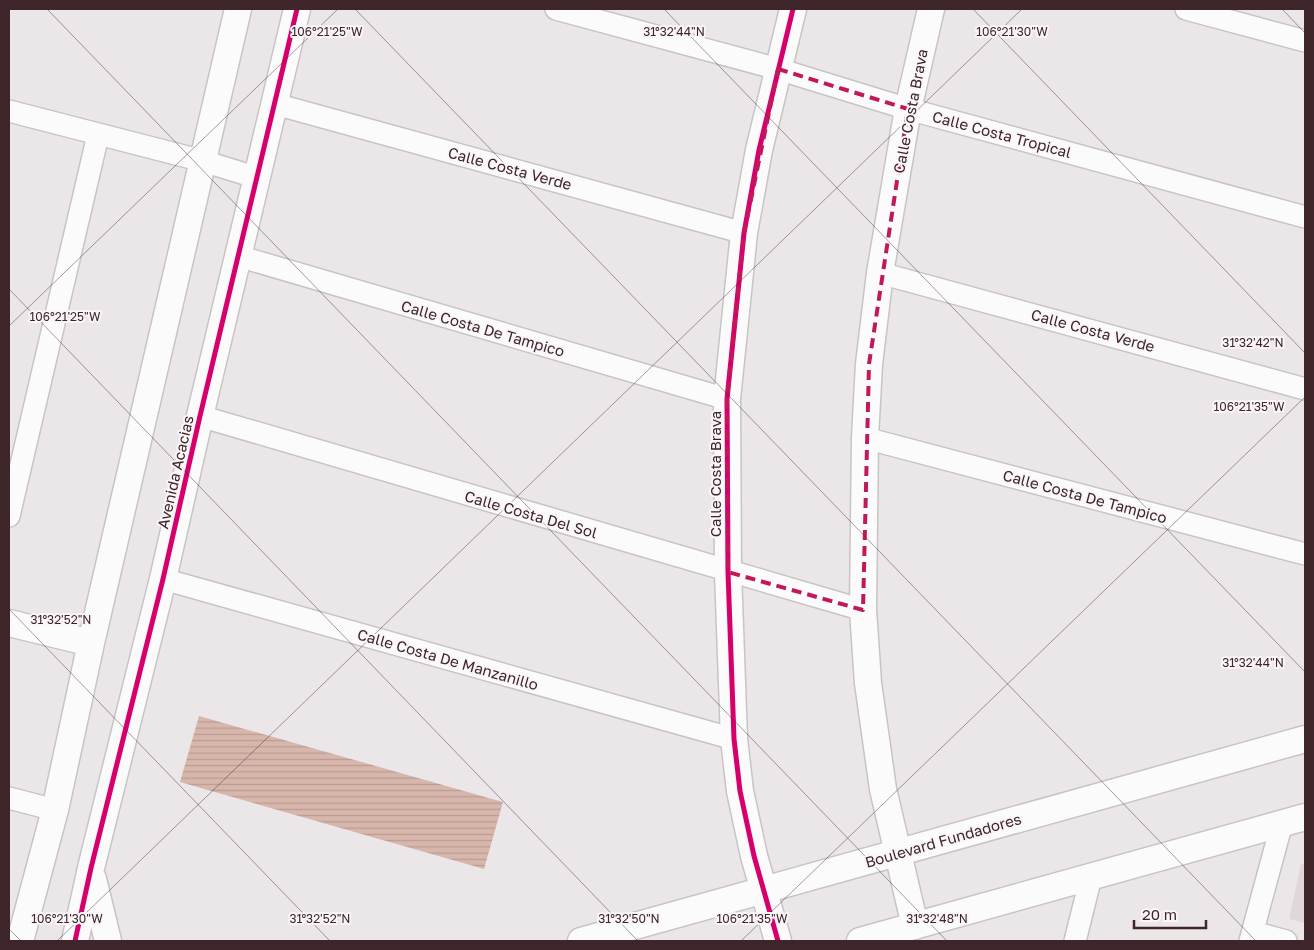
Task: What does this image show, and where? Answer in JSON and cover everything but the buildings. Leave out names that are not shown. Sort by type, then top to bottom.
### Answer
[{"type":"street","points":[[20,941],[55,810],[91,643],[238,9]]},
{"type":"street","name":"Avenida Acacias","points":[[75,941],[91,868],[164,579],[200,416],[276,104],[297,9]]},
{"type":"street","name":"Calle Costa Tropical","points":[[556,9],[778,69],[908,109],[1305,216]]},
{"type":"street","name":"Calle Costa Brava","points":[[778,941],[763,889],[740,791],[734,739],[728,572],[727,399],[744,233],[759,150],[794,9]]},
{"type":"street","name":"Calle Costa Brava","points":[[915,926],[883,789],[868,683],[863,610],[865,438],[869,364],[880,273],[908,109],[931,9]]},
{"type":"street","points":[[1186,9],[1305,41]]},
{"type":"street","name":"Calle Costa Verde","points":[[276,104],[744,233]]},
{"type":"street","points":[[9,110],[98,136],[203,161],[258,178]]},
{"type":"street","points":[[9,516],[98,136]]},
{"type":"street","name":"Calle Costa De Tampico","points":[[238,256],[727,399]]},
{"type":"street","name":"Calle Costa Verde","points":[[880,273],[1305,389]]},
{"type":"street","name":"Calle Costa Del Sol","points":[[200,416],[863,610]]},
{"type":"street","name":"Calle Costa De Tampico","points":[[865,438],[1305,554]]},
{"type":"street","name":"Calle Costa De Manzanillo","points":[[164,579],[734,739]]},
{"type":"street","points":[[9,623],[91,643]]},
{"type":"street","name":"Boulevard Fundadores","points":[[581,941],[1305,739]]},
{"type":"street","points":[[9,798],[55,810]]},
{"type":"street","points":[[875,939],[915,926],[1294,820]]},
{"type":"street","points":[[1286,941],[1252,937],[1294,820]]},
{"type":"street","points":[[91,868],[108,941]]},
{"type":"street","points":[[1075,941],[1091,877]]},
{"type":"highlighted area","points":[[778,69],[908,109],[869,364],[863,610],[728,572],[727,399],[744,233]]},
{"type":"shaded area","points":[[199,716],[503,802],[484,869],[180,782]]},
{"type":"shaded area","points":[[1305,863],[1305,923],[1289,919],[1301,864]]},
{"type":"cycle path","points":[[75,941],[91,868],[163,579],[297,9]]},
{"type":"cycle path","points":[[778,941],[754,856],[740,791],[734,739],[728,572],[727,399],[744,233],[759,150],[793,9]]}]
